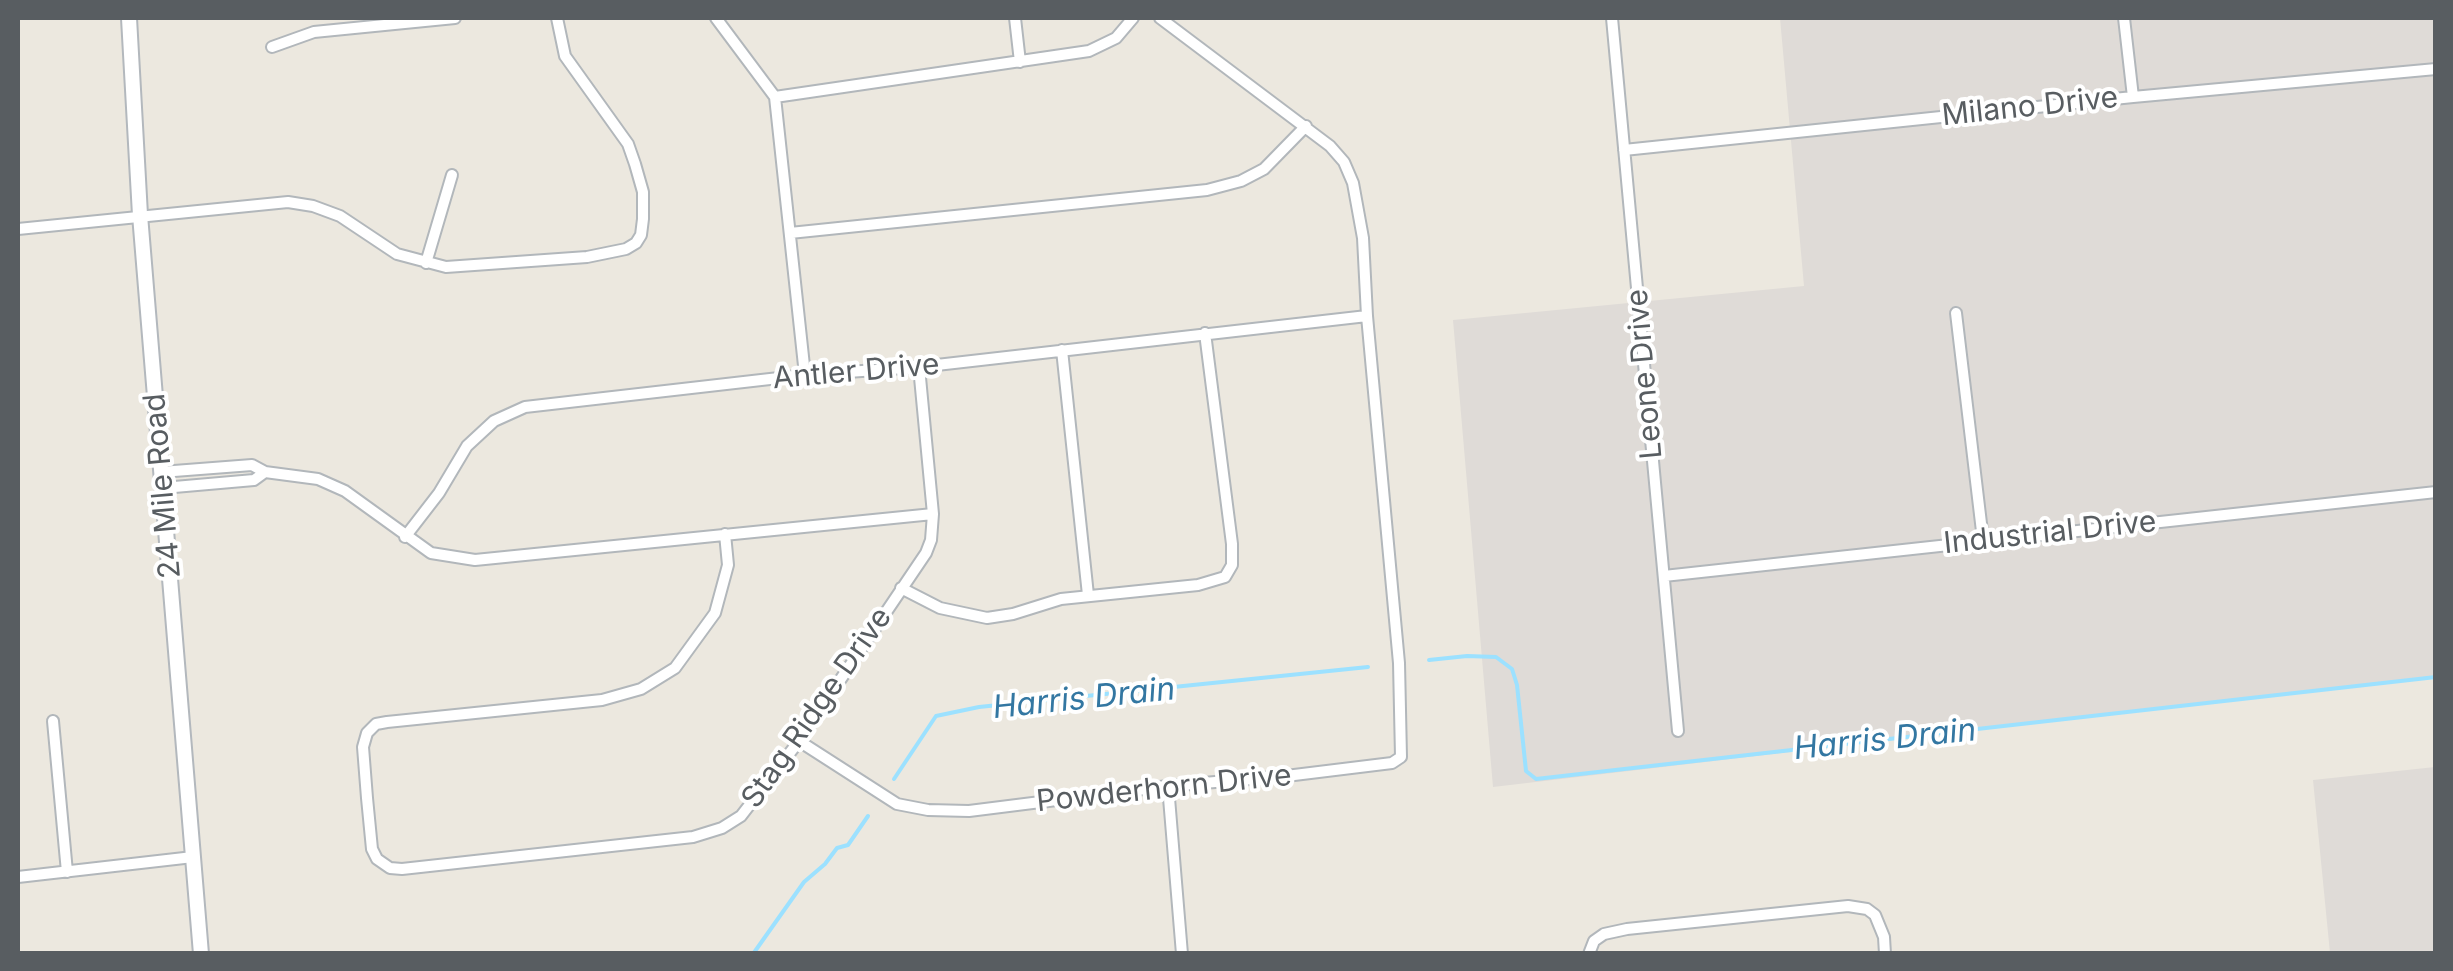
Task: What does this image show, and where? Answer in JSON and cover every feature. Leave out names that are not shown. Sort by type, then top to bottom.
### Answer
[{"type":"street","name":"24 Mile Road","points":[[128,18],[140,215],[202,954]]},
{"type":"street","points":[[272,47],[314,32],[455,18]]},
{"type":"street","points":[[18,228],[265,203],[313,206],[340,216],[397,254],[446,268],[587,257],[626,248],[636,243],[644,220],[635,164],[628,144],[565,56],[557,18]]},
{"type":"street","points":[[716,18],[775,97],[805,375]]},
{"type":"street","points":[[1015,18],[1020,62]]},
{"type":"street","points":[[775,97],[1089,51],[1116,38],[1134,18]]},
{"type":"street","points":[[1160,18],[1306,126],[1344,162],[1353,183],[1363,238],[1367,316]]},
{"type":"street","name":"Leone Drive","points":[[1612,18],[1678,731]]},
{"type":"street","points":[[2124,18],[2133,96]]},
{"type":"street","name":"Milano Drive","points":[[1624,150],[2133,96],[2436,69]]},
{"type":"street","points":[[790,233],[1208,190],[1241,181],[1264,169],[1306,126]]},
{"type":"street","points":[[426,263],[452,175]]},
{"type":"street","points":[[1956,312],[1983,540]]},
{"type":"street","name":"Antler Drive","points":[[405,536],[468,446],[494,421],[525,407],[805,375],[919,368],[1367,316]]},
{"type":"street","name":"Powderhorn Drive","points":[[799,741],[897,804],[928,810],[969,811],[1168,786],[1286,776],[1392,762],[1401,756],[1394,613],[1367,316]]},
{"type":"street","points":[[901,588],[940,608],[988,618],[1088,595],[1216,582],[1225,577],[1232,565],[1232,544],[1205,333]]},
{"type":"street","points":[[1062,350],[1088,595]]},
{"type":"street","name":"Stag Ridge Drive","points":[[725,534],[728,565],[715,613],[675,668],[641,690],[602,700],[387,722],[366,732],[363,746],[372,848],[383,865],[402,869],[693,838],[741,816],[799,741],[926,553],[933,514],[919,368]]},
{"type":"street","points":[[162,480],[252,466],[265,472],[318,479],[345,492],[432,553],[475,560],[933,514]]},
{"type":"street","name":"Industrial Drive","points":[[1664,576],[2436,492]]},
{"type":"street","points":[[53,721],[66,872]]},
{"type":"street","points":[[1168,786],[1182,954]]},
{"type":"street","points":[[18,877],[193,858]]},
{"type":"street","points":[[1589,954],[1594,942],[1604,934],[1848,906],[1867,909],[1874,916],[1884,937],[1884,954]]},
{"type":"shaded area","points":[[1780,18],[2435,18],[2435,676],[1493,787],[1453,320],[1804,286]]},
{"type":"shaded area","points":[[2435,767],[2435,953],[2330,953],[2313,780]]},
{"type":"waterway","name":"Harris Drain","points":[[1429,660],[1496,657],[1512,669],[1526,771],[1536,779],[2436,677]]},
{"type":"waterway","name":"Harris Drain","points":[[894,779],[936,716],[979,707],[1368,667]]},
{"type":"waterway","name":"Harris Drain","points":[[753,954],[804,882],[837,848],[848,845],[868,816]]}]
